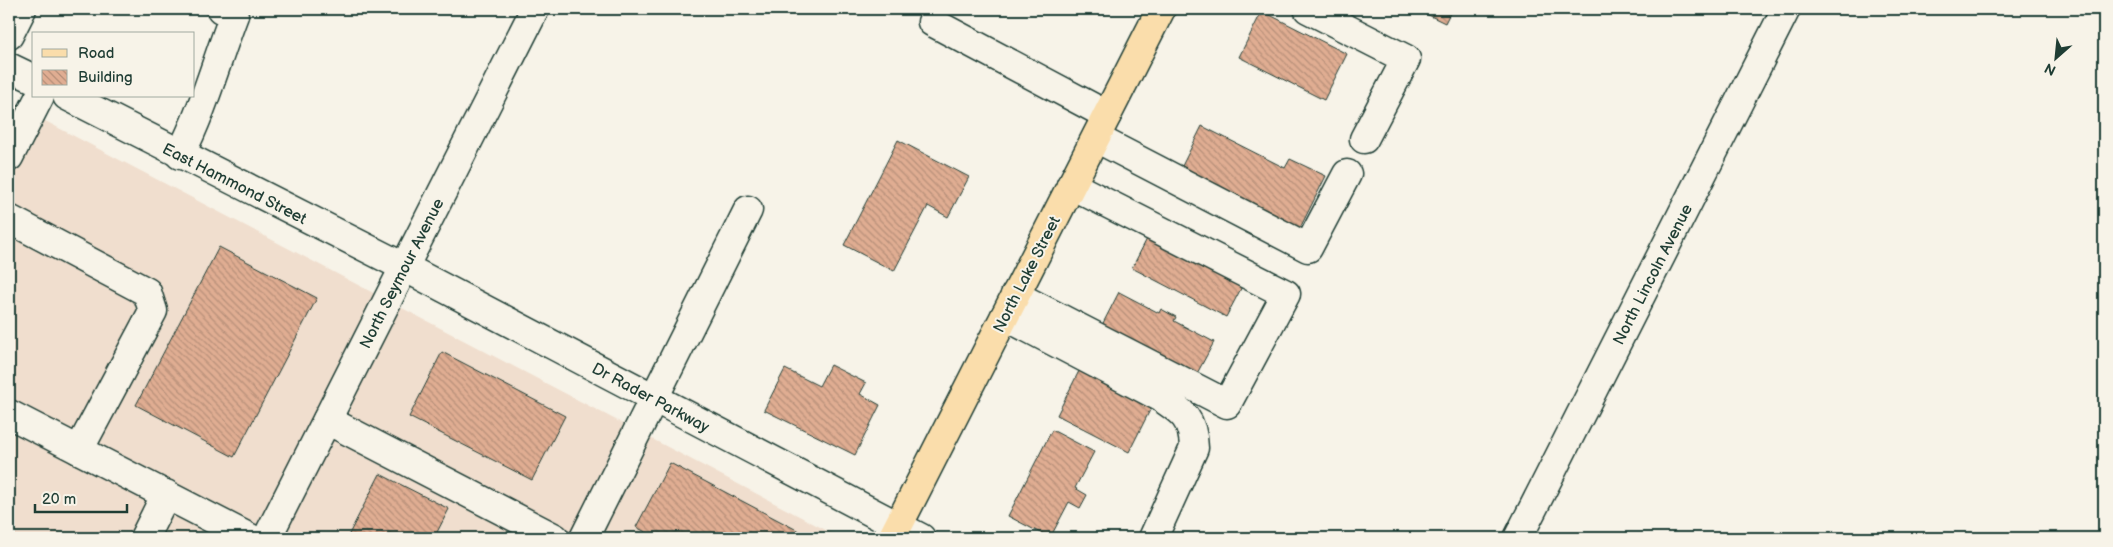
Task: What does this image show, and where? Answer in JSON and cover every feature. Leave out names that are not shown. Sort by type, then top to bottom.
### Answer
[{"type":"main road","name":"North Lake Street","points":[[904,534],[1010,306],[1161,9]]},
{"type":"street","points":[[9,35],[22,9]]},
{"type":"street","points":[[180,155],[197,122],[213,69],[234,15],[221,9]]},
{"type":"street","name":"North Seymour Avenue","points":[[267,538],[535,9]]},
{"type":"street","points":[[1308,9],[1406,59],[1364,139]]},
{"type":"street","name":"North Lincoln Avenue","points":[[1518,538],[1786,9]]},
{"type":"street","points":[[932,22],[1102,127],[1308,248],[1347,174]]},
{"type":"street","points":[[9,67],[32,79]]},
{"type":"street","points":[[11,149],[39,98]]},
{"type":"street","name":"East Hammond Street","points":[[71,98],[404,267]]},
{"type":"street","points":[[1010,306],[1227,404],[1286,294],[1072,185]]},
{"type":"street","points":[[584,538],[748,210]]},
{"type":"street","points":[[9,219],[147,292],[153,311],[80,450]]},
{"type":"street","name":"Dr Rader Parkway","points":[[404,267],[904,534]]},
{"type":"street","points":[[1010,306],[1183,412],[1193,433],[1194,448],[1153,538]]},
{"type":"street","points":[[9,414],[250,538]]},
{"type":"street","points":[[327,420],[555,538]]},
{"type":"street","points":[[144,538],[166,494]]},
{"type":"shaded area","points":[[9,102],[841,538],[9,538]]},
{"type":"building","points":[[1416,9],[1452,9],[1445,23]]},
{"type":"building","points":[[1262,11],[1347,54],[1324,100],[1239,57]]},
{"type":"building","points":[[1202,126],[1285,168],[1290,159],[1326,176],[1300,228],[1181,168]]},
{"type":"building","points":[[898,140],[969,177],[948,217],[928,206],[894,271],[844,245]]},
{"type":"building","points":[[1151,231],[1246,279],[1226,317],[1132,268]]},
{"type":"building","points":[[219,247],[317,298],[234,457],[136,405]]},
{"type":"building","points":[[1119,292],[1159,313],[1161,309],[1176,317],[1174,321],[1214,342],[1194,379],[1100,329]]},
{"type":"building","points":[[442,352],[565,416],[532,480],[409,417]]},
{"type":"building","points":[[830,365],[866,383],[860,394],[880,405],[855,455],[764,410],[785,369],[819,386]]},
{"type":"building","points":[[1079,371],[1151,408],[1129,452],[1057,415]]},
{"type":"building","points":[[1052,430],[1094,452],[1075,488],[1087,495],[1080,508],[1069,502],[1050,538],[1008,516]]},
{"type":"building","points":[[670,463],[812,538],[657,538],[636,527]]},
{"type":"building","points":[[380,474],[449,509],[434,538],[347,538]]}]
